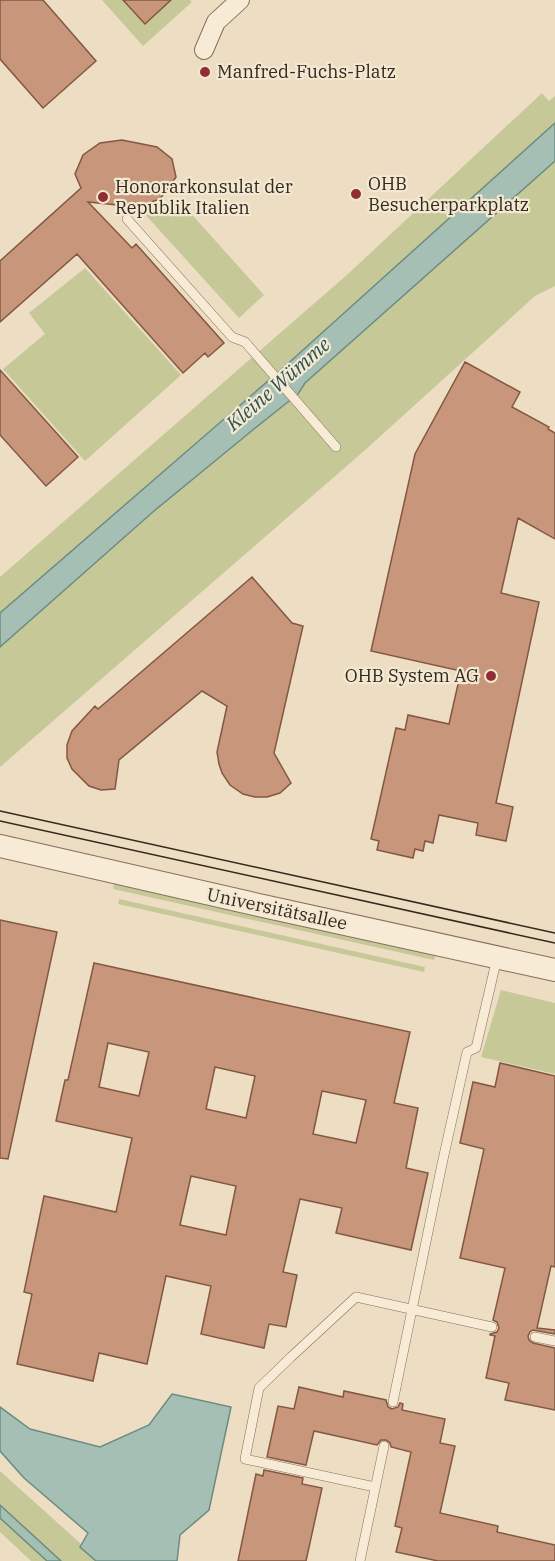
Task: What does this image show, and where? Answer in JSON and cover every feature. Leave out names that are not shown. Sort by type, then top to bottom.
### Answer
[{"type":"street","points":[[204,50],[216,22],[237,3]]},
{"type":"street","name":"Universitätsallee","points":[[0,846],[555,969]]},
{"type":"lane","points":[[127,219],[232,337],[245,342],[336,447]]},
{"type":"lane","points":[[393,1402],[467,1052],[476,1048],[497,957]]},
{"type":"lane","points":[[375,1487],[245,1459],[259,1388],[356,1297],[492,1327]]},
{"type":"lane","points":[[535,1337],[555,1341]]},
{"type":"lane","points":[[360,1561],[384,1446]]},
{"type":"green space","points":[[102,0],[123,0],[145,24],[171,0],[190,0],[192,2],[143,46]]},
{"type":"green space","points":[[542,93],[549,101],[555,96],[555,123],[283,368],[0,613],[0,577],[348,274]]},
{"type":"green space","points":[[555,161],[555,286],[535,296],[364,451],[0,767],[0,647],[154,511],[298,395],[305,383]]},
{"type":"green space","points":[[178,199],[264,295],[239,318],[142,211]]},
{"type":"green space","points":[[85,268],[181,375],[85,461],[3,369],[45,334],[29,313]]},
{"type":"green space","points":[[114,883],[436,955],[434,960],[113,889]]},
{"type":"green space","points":[[119,899],[425,967],[424,972],[118,904]]},
{"type":"green space","points":[[501,990],[555,1003],[555,1074],[481,1057]]},
{"type":"green space","points":[[0,1471],[100,1561],[31,1561],[0,1532]]},
{"type":"water","name":"Kleine Wümme","points":[[555,123],[555,161],[305,383],[298,394],[154,511],[0,647],[0,613],[283,368]]},
{"type":"water","points":[[172,1394],[231,1407],[209,1510],[180,1535],[177,1561],[96,1561],[80,1547],[88,1533],[24,1478],[0,1451],[0,1407],[30,1429],[100,1447],[149,1425]]},
{"type":"water","points":[[0,1505],[61,1561],[47,1561],[0,1518]]},
{"type":"building","points":[[0,0],[43,0],[96,61],[43,108],[0,59]]},
{"type":"building","points":[[123,0],[171,0],[145,24]]},
{"type":"building","points":[[122,140],[157,147],[172,159],[176,177],[160,199],[137,207],[88,202],[132,248],[136,244],[224,343],[208,357],[205,353],[183,373],[77,254],[0,322],[0,261],[81,188],[75,174],[83,155],[100,143]]},
{"type":"building","name":"OHB System AG","points":[[465,362],[520,392],[512,407],[549,427],[548,429],[555,433],[555,539],[518,518],[501,593],[539,602],[496,803],[513,807],[506,841],[476,835],[478,823],[439,815],[433,843],[425,841],[423,851],[415,849],[413,858],[377,850],[379,841],[371,839],[396,728],[405,730],[408,715],[449,724],[461,671],[371,651],[415,454]]},
{"type":"building","points":[[0,370],[78,457],[46,486],[0,435]]},
{"type":"building","points":[[252,577],[292,623],[303,626],[274,753],[291,783],[280,793],[267,797],[243,794],[230,785],[222,773],[217,752],[227,706],[202,691],[119,760],[115,789],[101,790],[89,786],[72,769],[67,758],[67,745],[72,731],[95,706],[98,709]]},
{"type":"building","points":[[0,920],[57,932],[8,1159],[0,1158]]},
{"type":"building","points":[[94,963],[410,1032],[394,1103],[418,1108],[406,1168],[428,1173],[411,1250],[336,1233],[342,1208],[300,1199],[283,1272],[297,1275],[286,1327],[269,1324],[264,1348],[201,1334],[211,1286],[166,1276],[147,1364],[99,1353],[93,1381],[17,1364],[32,1294],[24,1292],[44,1196],[116,1212],[132,1138],[56,1121],[65,1080],[68,1080]],"holes":[[[108,1043],[149,1052],[139,1096],[99,1087]],[[215,1067],[255,1076],[246,1118],[206,1109]],[[322,1091],[366,1100],[356,1143],[313,1134]],[[191,1176],[236,1186],[226,1235],[180,1225]]]},
{"type":"building","points":[[500,1063],[555,1076],[555,1267],[551,1266],[537,1328],[555,1330],[555,1334],[533,1330],[528,1336],[533,1343],[555,1348],[555,1410],[505,1400],[509,1383],[486,1378],[495,1336],[490,1334],[497,1332],[499,1328],[497,1322],[493,1320],[505,1268],[460,1258],[484,1149],[460,1143],[473,1082],[495,1087]]},
{"type":"building","points":[[299,1387],[343,1397],[344,1391],[386,1400],[388,1407],[392,1409],[398,1407],[400,1403],[403,1404],[402,1410],[445,1419],[440,1443],[455,1446],[440,1513],[498,1526],[497,1532],[555,1545],[555,1561],[438,1561],[396,1552],[402,1528],[395,1526],[411,1452],[391,1447],[386,1440],[381,1440],[377,1445],[314,1431],[306,1465],[267,1457],[278,1406],[294,1409]]},
{"type":"building","points":[[264,1470],[303,1478],[302,1484],[322,1488],[306,1561],[238,1561],[256,1474],[263,1476]]},
{"type":"tram line","points":[[0,811],[555,933]]},
{"type":"tram line","points":[[0,821],[555,943]]},
{"type":"place","name":"Manfred-Fuchs-Platz","points":[[205,72]]},
{"type":"place","name":"OHB Besucherparkplatz","points":[[356,194]]},
{"type":"place","name":"Honorarkonsulat der Republik Italien","points":[[103,197]]},
{"type":"place","name":"OHB System AG","points":[[491,676]]}]
